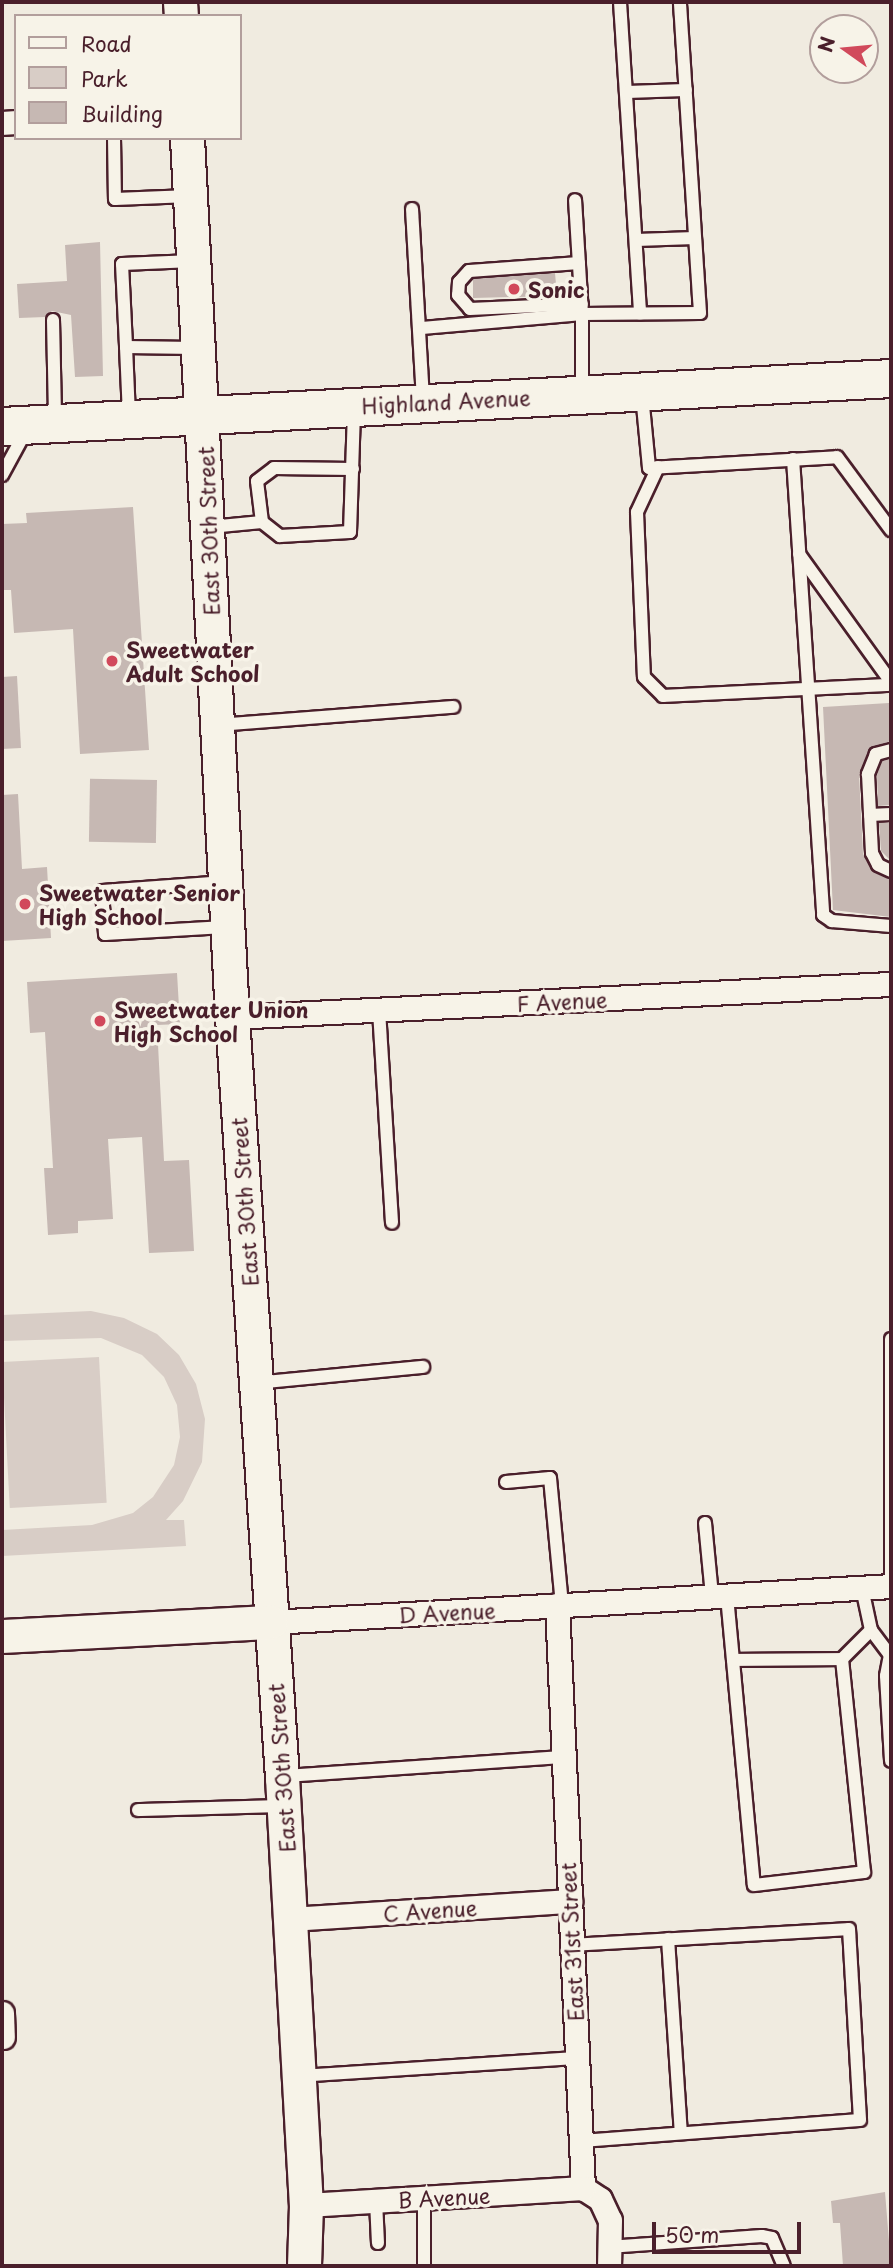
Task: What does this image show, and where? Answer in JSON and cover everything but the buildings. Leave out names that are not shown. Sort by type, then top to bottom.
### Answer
[{"type":"main road","name":"East 30th Street","points":[[187,140],[232,1017],[283,1791],[306,2205],[304,2266]]},
{"type":"main road","name":"Highland Avenue","points":[[28,424],[891,378]]},
{"type":"main road","name":"D Avenue","points":[[2,1636],[271,1622]]},
{"type":"street","name":"F Avenue","points":[[232,1017],[891,984]]},
{"type":"street","name":"D Avenue","points":[[271,1622],[891,1586]]},
{"type":"street","name":"East 31st Street","points":[[560,1605],[562,1757],[583,2188]]},
{"type":"street","name":"C Avenue","points":[[290,1919],[570,1901]]},
{"type":"street","points":[[2,2013],[3,2036]]},
{"type":"street","points":[[583,2188],[600,2199],[610,2220],[608,2257]]},
{"type":"street","name":"B Avenue","points":[[306,2205],[583,2188]]},
{"type":"lane","points":[[180,2],[188,2]]},
{"type":"lane","points":[[620,2],[640,313]]},
{"type":"lane","points":[[579,264],[469,271],[459,282],[458,295],[470,309],[700,313],[680,2]]},
{"type":"lane","points":[[626,92],[686,90]]},
{"type":"lane","points":[[114,140],[115,199],[190,196]]},
{"type":"lane","points":[[575,200],[582,309],[582,394]]},
{"type":"lane","points":[[412,209],[422,328],[423,402]]},
{"type":"lane","points":[[636,240],[695,238]]},
{"type":"lane","points":[[129,418],[122,264],[194,261]]},
{"type":"lane","points":[[422,328],[582,309]]},
{"type":"lane","points":[[2,475],[28,424],[52,320]]},
{"type":"lane","points":[[126,347],[199,349]]},
{"type":"lane","points":[[642,391],[649,468],[837,457],[891,530]]},
{"type":"lane","points":[[208,527],[262,522],[280,536],[351,532],[354,405]]},
{"type":"lane","points":[[793,460],[823,915],[832,921],[891,926]]},
{"type":"lane","points":[[659,467],[637,512],[644,677],[663,696],[891,683]]},
{"type":"lane","points":[[262,522],[257,481],[274,468],[353,469]]},
{"type":"lane","points":[[798,554],[891,683]]},
{"type":"lane","points":[[216,725],[453,707]]},
{"type":"lane","points":[[891,750],[876,754],[869,763],[872,853],[878,865],[891,871]]},
{"type":"lane","points":[[870,814],[891,814]]},
{"type":"lane","points":[[225,882],[102,891],[105,934],[227,927]]},
{"type":"lane","points":[[379,1010],[392,1223]]},
{"type":"lane","points":[[891,1339],[891,1586]]},
{"type":"lane","points":[[256,1383],[424,1367]]},
{"type":"lane","points":[[506,1482],[550,1478],[560,1605]]},
{"type":"lane","points":[[705,1522],[733,1660],[754,1885],[864,1872],[842,1659]]},
{"type":"lane","points":[[862,1588],[871,1630],[891,1656],[886,1676],[891,1760]]},
{"type":"lane","points":[[733,1660],[842,1659],[871,1630]]},
{"type":"lane","points":[[138,1810],[562,1757]]},
{"type":"lane","points":[[572,1945],[849,1929],[860,2120],[581,2141]]},
{"type":"lane","points":[[668,1939],[681,2133]]},
{"type":"lane","points":[[298,2076],[577,2058]]},
{"type":"lane","points":[[424,2198],[424,2266]]},
{"type":"lane","points":[[376,2201],[377,2244]]},
{"type":"lane","points":[[608,2257],[762,2236],[772,2238],[784,2266]]},
{"type":"green space","points":[[91,1311],[124,1318],[157,1334],[179,1355],[196,1384],[205,1419],[202,1462],[183,1501],[166,1520],[184,1520],[186,1546],[2,1556],[2,1530],[92,1525],[133,1513],[153,1497],[174,1465],[180,1437],[177,1405],[164,1377],[142,1355],[101,1338],[2,1341],[2,1315]]},
{"type":"green space","points":[[99,1357],[107,1503],[10,1508],[2,1362]]},
{"type":"place","name":"Sonic","points":[[514,289]]},
{"type":"place","name":"Sweetwater Adult School","points":[[112,661]]},
{"type":"place","name":"Sweetwater Senior High School","points":[[25,904]]},
{"type":"place","name":"Sweetwater Union High School","points":[[100,1021]]}]
